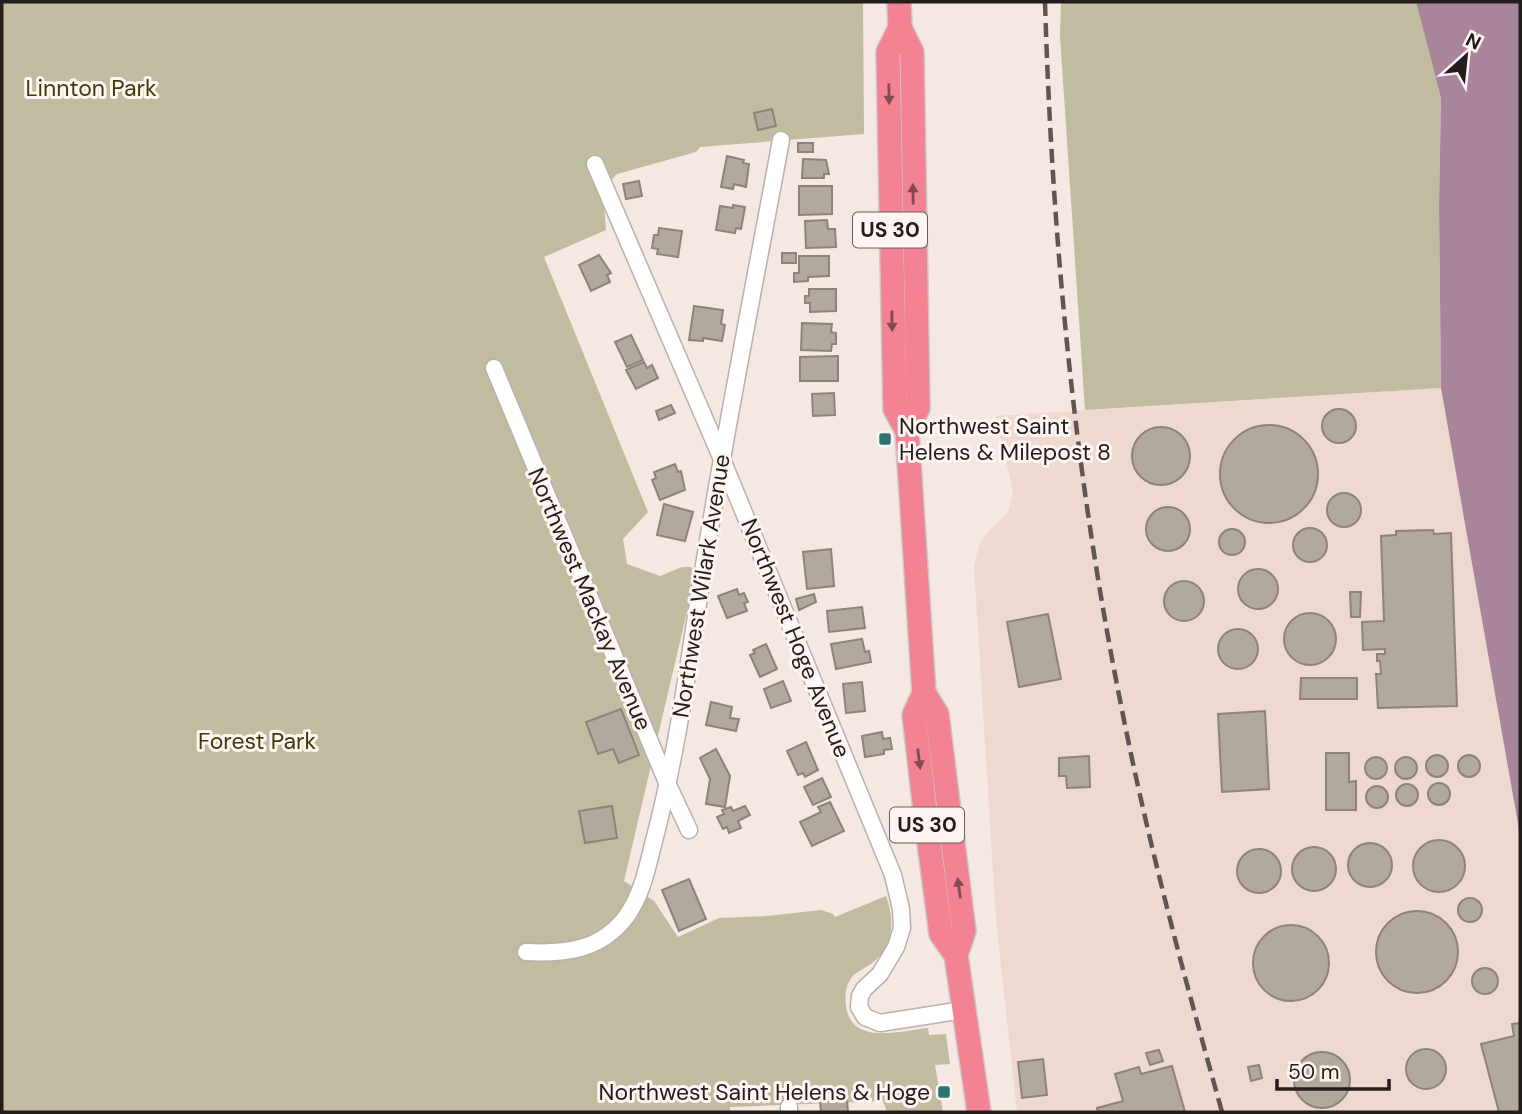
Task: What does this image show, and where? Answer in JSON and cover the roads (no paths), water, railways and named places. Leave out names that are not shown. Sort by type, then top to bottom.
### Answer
[{"type":"highway","name":"US 30","points":[[899,2],[900,28],[888,52],[891,297],[895,409],[907,431],[924,693],[914,715],[941,934],[956,955],[979,1112]]},
{"type":"street","name":"Northwest Wilark Avenue","points":[[526,952],[559,954],[587,947],[608,934],[624,919],[645,880],[668,785],[721,457],[781,140]]},
{"type":"street","name":"Northwest Hoge Avenue","points":[[595,164],[721,457],[893,875],[901,909],[902,928],[896,947],[880,974],[863,989],[859,1007],[865,1017],[880,1023],[963,1010]]},
{"type":"street","name":"Northwest Mackay Avenue","points":[[494,368],[689,830]]},
{"type":"railway","points":[[1045,2],[1060,265],[1090,526],[1120,700],[1142,804],[1180,959],[1222,1112]]},
{"type":"place","name":"Northwest Saint Helens & Milepost 8","points":[[885,439]]},
{"type":"place","name":"Northwest Saint Helens & Hoge","points":[[944,1092]]},
{"type":"park label","name":"Linnton Park","points":[[91,88]]},
{"type":"park label","name":"Forest Park","points":[[257,741]]}]
